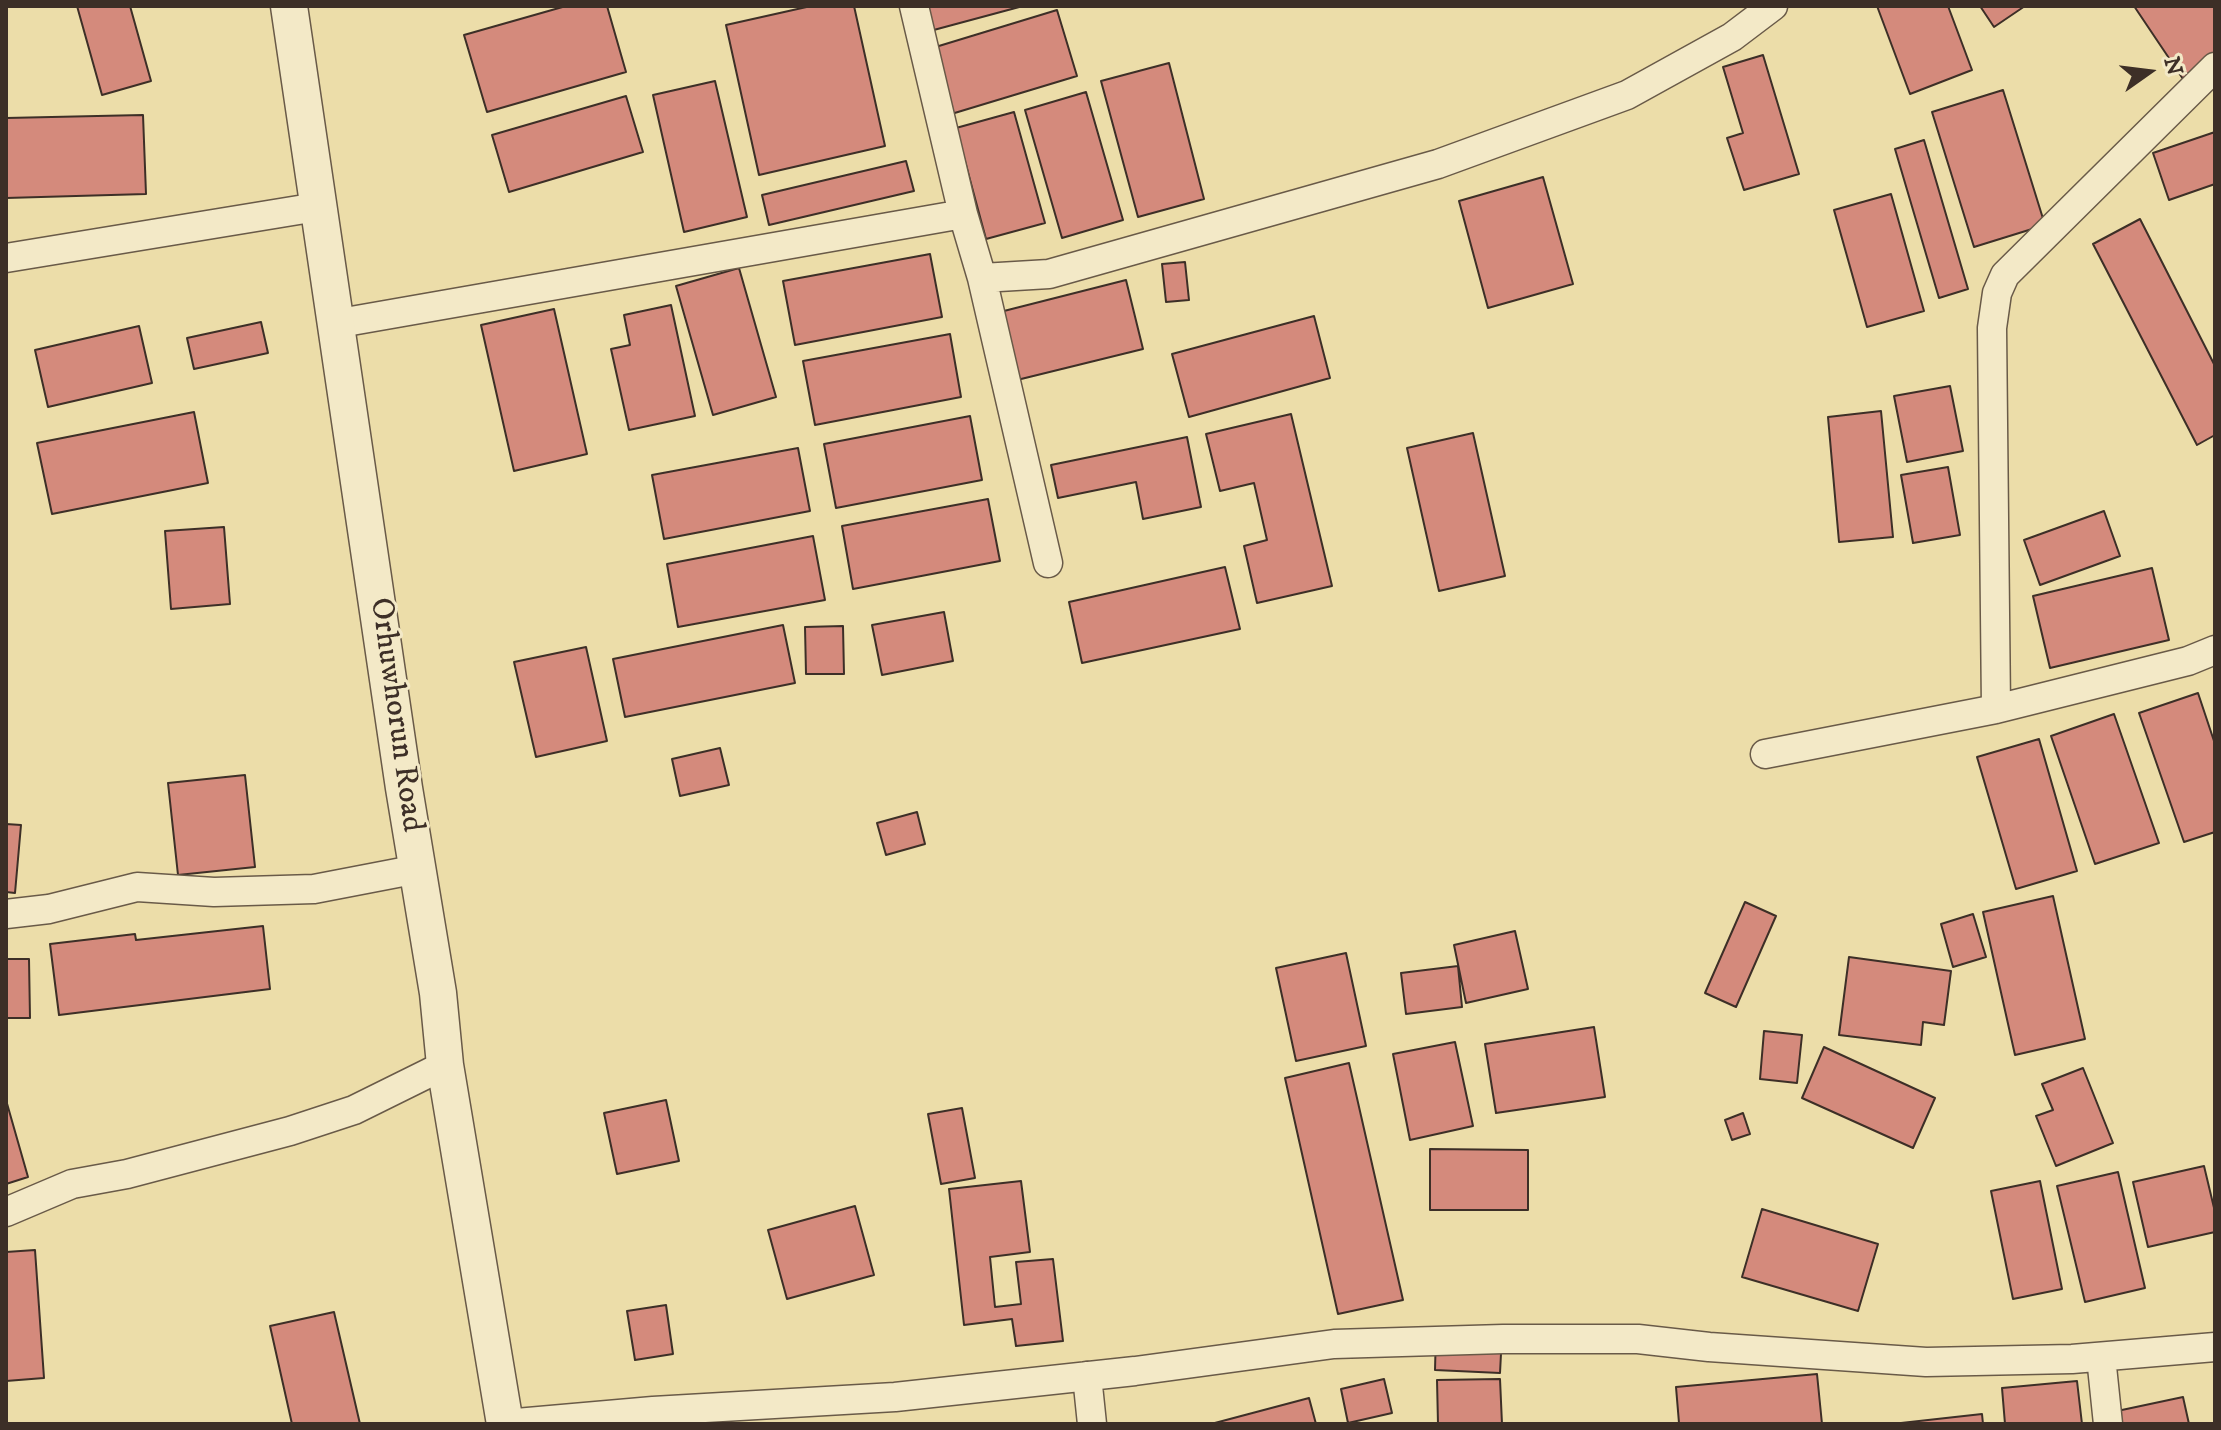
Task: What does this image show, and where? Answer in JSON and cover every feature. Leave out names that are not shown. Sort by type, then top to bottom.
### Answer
[{"type":"street","name":"Orhuwhorun Road","points":[[289,6],[334,324],[438,993],[445,1065],[505,1424]]},
{"type":"street","points":[[914,6],[963,214],[982,278],[1048,563]]},
{"type":"street","points":[[982,278],[1049,274],[1438,164],[1627,95],[1732,37],[1773,6]]},
{"type":"street","points":[[1996,709],[1992,328],[1997,293],[2005,275],[2215,67]]},
{"type":"street","points":[[6,258],[317,207]]},
{"type":"street","points":[[334,324],[963,214]]},
{"type":"street","points":[[1765,754],[1996,709],[2188,661],[2215,650]]},
{"type":"street","points":[[6,914],[49,909],[137,887],[214,892],[314,889],[418,869]]},
{"type":"street","points":[[6,1212],[72,1184],[127,1174],[290,1131],[354,1110],[445,1065]]},
{"type":"street","points":[[505,1424],[653,1411],[895,1397],[1334,1344],[1638,1339],[1926,1362],[2101,1357],[2215,1347]]},
{"type":"street","points":[[2101,1357],[2108,1424]]},
{"type":"street","points":[[1087,1376],[1092,1424]]},
{"type":"building","points":[[77,6],[130,6],[151,81],[102,95]]},
{"type":"building","points":[[566,6],[607,6],[626,72],[487,112],[464,35]]},
{"type":"building","points":[[811,6],[854,6],[885,146],[759,175],[726,25]]},
{"type":"building","points":[[923,6],[1023,6],[930,31]]},
{"type":"building","points":[[1877,6],[1948,6],[1972,70],[1910,94]]},
{"type":"building","points":[[1980,6],[2025,6],[1994,27]]},
{"type":"building","points":[[2134,6],[2215,6],[2215,58],[2183,79]]},
{"type":"building","points":[[1057,10],[1077,76],[948,115],[929,49]]},
{"type":"building","points":[[1763,55],[1799,174],[1744,190],[1727,138],[1743,133],[1723,67]]},
{"type":"building","points":[[1169,63],[1204,199],[1138,217],[1101,81]]},
{"type":"building","points":[[715,81],[747,217],[684,232],[653,95]]},
{"type":"building","points":[[2003,90],[2045,225],[1974,247],[1932,112]]},
{"type":"building","points":[[1086,92],[1123,220],[1062,238],[1025,110]]},
{"type":"building","points":[[626,96],[643,152],[509,192],[492,135]]},
{"type":"building","points":[[1014,112],[1045,223],[986,239],[956,128]]},
{"type":"building","points":[[143,115],[146,194],[6,198],[6,118]]},
{"type":"building","points":[[2215,132],[2215,184],[2169,200],[2153,153]]},
{"type":"building","points":[[1924,140],[1968,289],[1939,298],[1895,149]]},
{"type":"building","points":[[906,161],[914,191],[769,225],[762,195]]},
{"type":"building","points":[[1543,177],[1573,284],[1488,308],[1459,201]]},
{"type":"building","points":[[1891,194],[1924,311],[1867,327],[1834,210]]},
{"type":"building","points":[[2140,219],[2215,366],[2215,435],[2197,445],[2093,244]]},
{"type":"building","points":[[930,254],[942,317],[795,345],[783,281]]},
{"type":"building","points":[[1185,262],[1189,300],[1166,302],[1162,264]]},
{"type":"building","points":[[739,268],[776,397],[713,415],[676,286]]},
{"type":"building","points":[[1126,280],[1143,349],[1013,381],[996,313]]},
{"type":"building","points":[[671,305],[695,416],[629,430],[611,349],[630,345],[624,315]]},
{"type":"building","points":[[554,309],[587,454],[514,471],[481,325]]},
{"type":"building","points":[[1314,316],[1330,378],[1189,417],[1172,354]]},
{"type":"building","points":[[261,322],[268,353],[194,369],[187,338]]},
{"type":"building","points":[[139,326],[152,383],[48,407],[35,350]]},
{"type":"building","points":[[950,334],[961,397],[815,425],[803,361]]},
{"type":"building","points":[[1950,386],[1963,451],[1907,462],[1894,396]]},
{"type":"building","points":[[1881,411],[1893,537],[1839,542],[1828,417]]},
{"type":"building","points":[[194,412],[208,483],[52,514],[37,443]]},
{"type":"building","points":[[1291,414],[1332,586],[1257,603],[1244,546],[1267,540],[1254,483],[1220,491],[1206,434]]},
{"type":"building","points":[[970,416],[982,480],[836,508],[824,444]]},
{"type":"building","points":[[1473,433],[1505,576],[1439,591],[1407,448]]},
{"type":"building","points":[[1187,437],[1201,507],[1143,519],[1136,482],[1058,498],[1051,465]]},
{"type":"building","points":[[798,448],[810,511],[664,539],[652,475]]},
{"type":"building","points":[[1948,467],[1960,535],[1913,543],[1901,475]]},
{"type":"building","points":[[988,499],[1000,561],[853,589],[842,526]]},
{"type":"building","points":[[2104,511],[2120,556],[2040,585],[2024,540]]},
{"type":"building","points":[[224,527],[230,604],[171,609],[165,531]]},
{"type":"building","points":[[813,536],[825,600],[678,627],[667,564]]},
{"type":"building","points":[[1225,567],[1240,629],[1082,663],[1069,602]]},
{"type":"building","points":[[2152,568],[2169,640],[2050,668],[2033,596]]},
{"type":"building","points":[[944,612],[953,661],[882,675],[872,625]]},
{"type":"building","points":[[783,625],[795,683],[625,717],[613,659]]},
{"type":"building","points":[[843,626],[844,674],[806,674],[805,627]]},
{"type":"building","points":[[586,647],[607,741],[536,757],[514,662]]},
{"type":"building","points":[[2198,693],[2215,744],[2215,832],[2184,842],[2139,713]]},
{"type":"building","points":[[2114,714],[2159,843],[2095,864],[2051,736]]},
{"type":"building","points":[[2039,739],[2077,871],[2016,889],[1977,757]]},
{"type":"building","points":[[720,748],[729,785],[680,796],[672,759]]},
{"type":"building","points":[[245,775],[255,867],[178,875],[168,783]]},
{"type":"building","points":[[917,812],[925,844],[886,855],[877,823]]},
{"type":"building","points":[[6,824],[21,825],[15,893],[6,892]]},
{"type":"building","points":[[2053,896],[2085,1039],[2015,1055],[1983,912]]},
{"type":"building","points":[[1745,902],[1776,916],[1736,1007],[1705,993]]},
{"type":"building","points":[[1973,914],[1986,957],[1953,967],[1941,924]]},
{"type":"building","points":[[263,926],[270,989],[59,1015],[50,944],[135,934],[136,940]]},
{"type":"building","points":[[1515,931],[1528,989],[1466,1003],[1454,945]]},
{"type":"building","points":[[1346,953],[1366,1046],[1296,1061],[1276,968]]},
{"type":"building","points":[[1849,957],[1951,971],[1944,1025],[1923,1022],[1921,1045],[1839,1035]]},
{"type":"building","points":[[6,959],[29,959],[30,1018],[6,1018]]},
{"type":"building","points":[[1458,966],[1462,1007],[1406,1014],[1401,973]]},
{"type":"building","points":[[1594,1027],[1605,1097],[1496,1113],[1485,1044]]},
{"type":"building","points":[[1764,1031],[1802,1035],[1797,1083],[1760,1079]]},
{"type":"building","points":[[1455,1042],[1473,1126],[1410,1140],[1393,1054]]},
{"type":"building","points":[[1824,1047],[1935,1098],[1913,1148],[1802,1098]]},
{"type":"building","points":[[1349,1063],[1403,1300],[1338,1314],[1285,1078]]},
{"type":"building","points":[[2083,1068],[2113,1143],[2056,1166],[2036,1116],[2053,1110],[2042,1084]]},
{"type":"building","points":[[6,1100],[28,1177],[6,1184]]},
{"type":"building","points":[[666,1100],[679,1161],[617,1174],[604,1113]]},
{"type":"building","points":[[962,1108],[975,1178],[941,1184],[928,1114]]},
{"type":"building","points":[[1743,1113],[1750,1134],[1732,1140],[1725,1120]]},
{"type":"building","points":[[1430,1149],[1528,1150],[1528,1210],[1430,1210]]},
{"type":"building","points":[[2204,1166],[2215,1212],[2215,1232],[2148,1247],[2133,1182]]},
{"type":"building","points":[[2118,1172],[2145,1288],[2085,1302],[2057,1186]]},
{"type":"building","points":[[1021,1181],[1030,1252],[990,1257],[995,1307],[1021,1304],[1016,1262],[1053,1259],[1063,1341],[1016,1346],[1012,1319],[964,1325],[949,1189]]},
{"type":"building","points":[[2040,1181],[2062,1289],[2013,1299],[1991,1191]]},
{"type":"building","points":[[855,1206],[874,1275],[787,1299],[768,1230]]},
{"type":"building","points":[[1762,1209],[1878,1244],[1858,1311],[1742,1277]]},
{"type":"building","points":[[35,1250],[44,1378],[6,1381],[6,1252]]},
{"type":"building","points":[[666,1305],[673,1354],[635,1360],[627,1311]]},
{"type":"building","points":[[334,1312],[360,1424],[292,1424],[270,1326]]},
{"type":"building","points":[[1436,1331],[1502,1334],[1500,1373],[1435,1370]]},
{"type":"building","points":[[1817,1374],[1822,1424],[1667,1424],[1679,1423],[1676,1387]]},
{"type":"building","points":[[1384,1379],[1392,1413],[1348,1423],[1341,1389]]},
{"type":"building","points":[[1500,1379],[1502,1424],[1438,1424],[1437,1380]]},
{"type":"building","points":[[2077,1381],[2082,1424],[2005,1424],[2002,1388]]},
{"type":"building","points":[[2183,1397],[2189,1424],[2105,1424],[2103,1414]]},
{"type":"building","points":[[1309,1398],[1316,1424],[1211,1424]]},
{"type":"building","points":[[1982,1414],[1983,1424],[1892,1424]]}]
